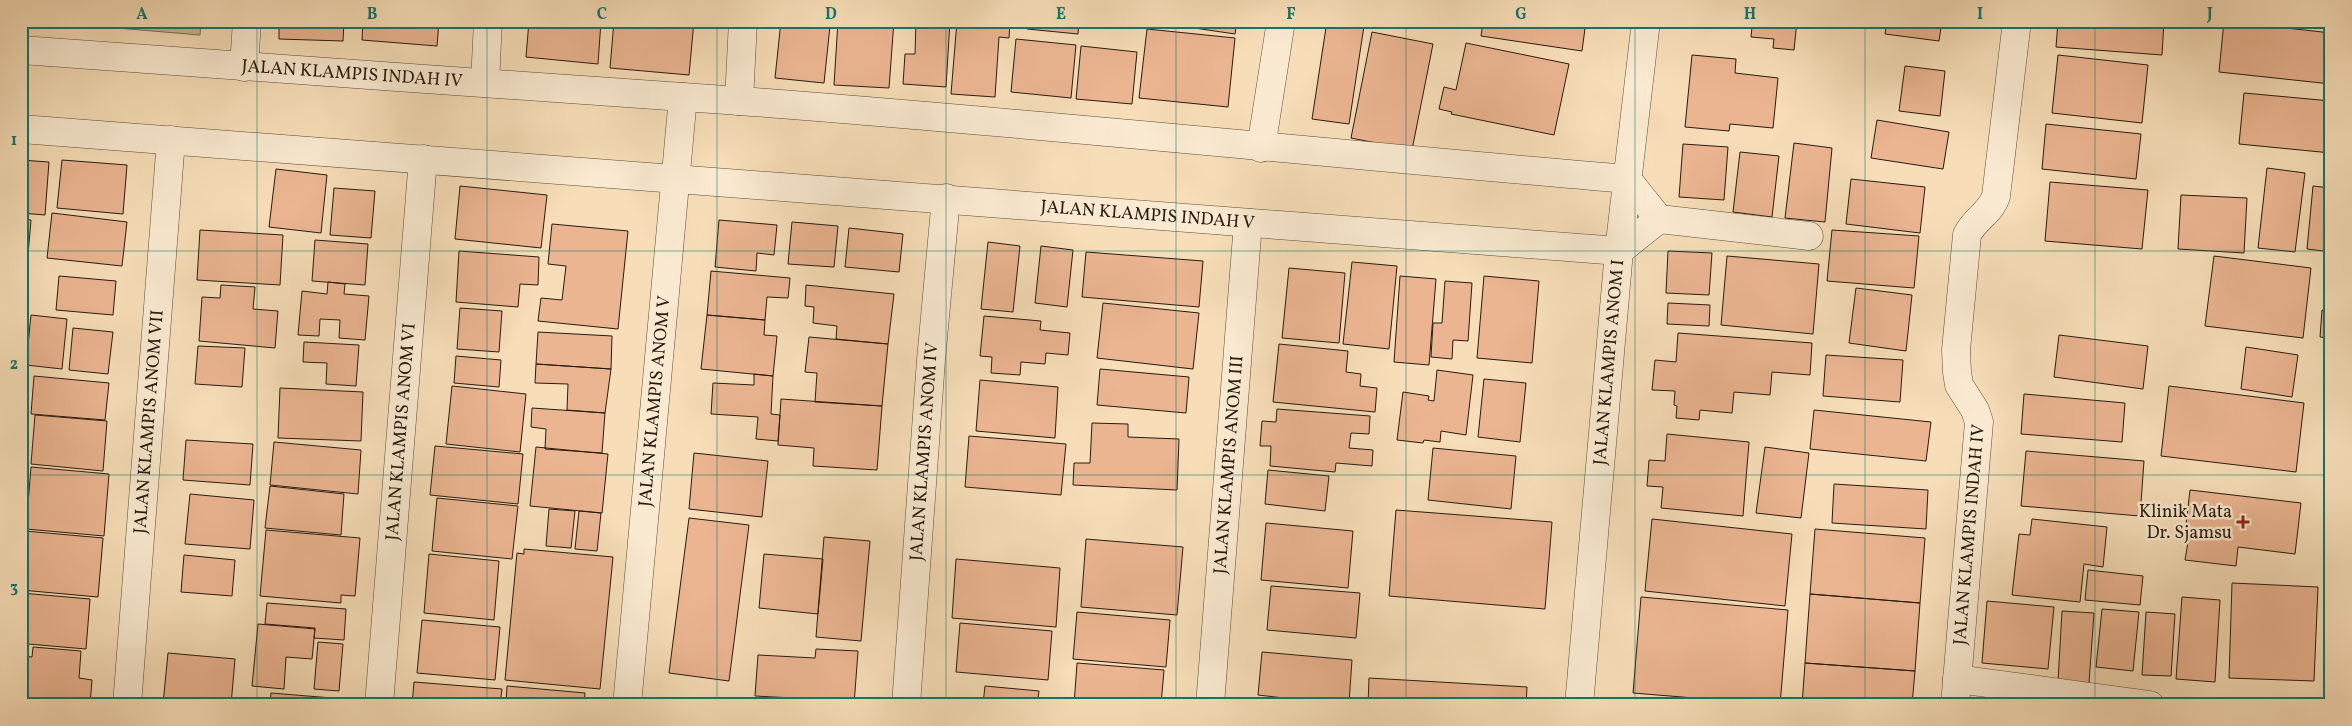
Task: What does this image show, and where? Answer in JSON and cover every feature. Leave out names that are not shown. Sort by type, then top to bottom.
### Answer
[{"type":"street","points":[[244,67],[246,21]]},
{"type":"street","points":[[485,83],[488,21]]},
{"type":"street","points":[[739,101],[743,21]]},
{"type":"street","points":[[1261,148],[1282,21]]},
{"type":"street","name":"JALAN KLAMPIS ANOM I","points":[[1579,705],[1618,251],[1646,21]]},
{"type":"street","name":"JALAN KLAMPIS INDAH IV","points":[[1956,692],[1979,422],[1975,410],[1959,385],[1956,350],[1967,235],[1971,226],[1994,204],[1996,196],[2017,21]]},
{"type":"street","name":"JALAN KLAMPIS INDAH IV","points":[[21,50],[485,83],[683,105]]},
{"type":"street","points":[[683,105],[739,101],[1008,123],[1261,148],[1626,179],[1659,219],[1809,236]]},
{"type":"street","name":"JALAN KLAMPIS ANOM V","points":[[628,705],[683,105]]},
{"type":"street","points":[[21,129],[422,159],[677,172]]},
{"type":"street","name":"JALAN KLAMPIS ANOM VII","points":[[127,705],[171,140]]},
{"type":"street","name":"JALAN KLAMPIS ANOM VI","points":[[379,705],[422,159]]},
{"type":"street","name":"JALAN KLAMPIS INDAH V","points":[[677,172],[946,198],[1618,251]]},
{"type":"street","name":"JALAN KLAMPIS ANOM IV","points":[[906,705],[931,360],[946,198]]},
{"type":"street","points":[[1618,251],[1659,219]]},
{"type":"street","name":"JALAN KLAMPIS ANOM III","points":[[1210,705],[1248,223]]},
{"type":"street","points":[[1956,692],[2150,705]]},
{"type":"shaded area","points":[[34,21],[201,21],[200,35]]},
{"type":"building","points":[[279,21],[344,21],[343,41],[279,39]]},
{"type":"building","points":[[363,21],[439,21],[437,46],[362,40]]},
{"type":"building","points":[[529,21],[601,21],[598,64],[526,57]]},
{"type":"building","points":[[614,21],[694,21],[689,75],[610,68]]},
{"type":"building","points":[[781,21],[813,21],[812,25],[830,26],[824,83],[775,78]]},
{"type":"building","points":[[838,21],[894,21],[889,88],[834,85]]},
{"type":"building","points":[[916,21],[950,21],[946,87],[903,84],[905,54],[915,54]]},
{"type":"building","points":[[957,21],[1010,21],[1009,38],[999,37],[995,97],[951,94]]},
{"type":"building","points":[[1028,21],[1079,21],[1078,34],[1027,29]]},
{"type":"building","points":[[1174,21],[1237,21],[1235,34],[1174,25]]},
{"type":"building","points":[[1327,21],[1364,26],[1349,124],[1312,119]]},
{"type":"building","points":[[1483,21],[1586,21],[1582,51],[1481,36]]},
{"type":"building","points":[[1722,21],[1797,21],[1794,50],[1773,48],[1774,39],[1751,37],[1752,27],[1722,24]]},
{"type":"building","points":[[1887,21],[1942,21],[1939,41],[1885,34]]},
{"type":"building","points":[[2058,21],[2164,21],[2162,55],[2056,47]]},
{"type":"building","points":[[2224,21],[2331,33],[2331,84],[2219,72]]},
{"type":"building","points":[[1147,29],[1235,38],[1228,107],[1139,98]]},
{"type":"building","points":[[1372,32],[1433,44],[1412,150],[1351,138]]},
{"type":"building","points":[[1016,39],[1076,45],[1071,98],[1011,92]]},
{"type":"building","points":[[1466,43],[1569,64],[1554,135],[1451,114],[1452,112],[1439,109],[1444,87],[1456,90]]},
{"type":"building","points":[[1081,46],[1137,52],[1132,104],[1076,99]]},
{"type":"building","points":[[1692,55],[1736,59],[1735,73],[1778,78],[1773,128],[1730,124],[1729,131],[1685,127]]},
{"type":"building","points":[[2058,55],[2148,65],[2142,123],[2052,113]]},
{"type":"building","points":[[1905,66],[1945,71],[1940,116],[1899,111]]},
{"type":"building","points":[[2244,93],[2331,101],[2331,153],[2239,144]]},
{"type":"building","points":[[1877,120],[1949,132],[1943,169],[1871,158]]},
{"type":"building","points":[[2046,124],[2141,134],[2136,179],[2042,169]]},
{"type":"building","points":[[1794,143],[1832,148],[1825,222],[1785,218]]},
{"type":"building","points":[[1683,144],[1728,147],[1724,200],[1679,197]]},
{"type":"building","points":[[1740,152],[1779,156],[1772,217],[1733,212]]},
{"type":"building","points":[[21,160],[49,162],[45,215],[21,213]]},
{"type":"building","points":[[62,160],[127,165],[123,214],[57,208]]},
{"type":"building","points":[[2267,168],[2305,173],[2295,252],[2258,248]]},
{"type":"building","points":[[276,169],[327,175],[321,233],[269,227]]},
{"type":"building","points":[[1851,179],[1925,187],[1920,233],[1846,224]]},
{"type":"building","points":[[2050,182],[2148,190],[2142,249],[2045,241]]},
{"type":"building","points":[[460,186],[547,195],[541,248],[455,239]]},
{"type":"building","points":[[2313,186],[2331,188],[2331,252],[2307,249]]},
{"type":"building","points":[[334,188],[375,191],[371,238],[330,235]]},
{"type":"building","points":[[2181,195],[2247,198],[2244,253],[2178,249]]},
{"type":"building","points":[[52,213],[127,222],[122,266],[47,258]]},
{"type":"building","points":[[21,219],[31,220],[28,255],[21,254]]},
{"type":"building","points":[[719,220],[777,225],[774,255],[757,253],[756,271],[715,267]]},
{"type":"building","points":[[792,222],[838,226],[834,267],[788,264]]},
{"type":"building","points":[[552,224],[628,231],[618,329],[538,321],[541,298],[562,300],[566,266],[548,264]]},
{"type":"building","points":[[849,228],[903,234],[899,272],[845,267]]},
{"type":"building","points":[[200,230],[283,235],[280,285],[197,280]]},
{"type":"building","points":[[1832,230],[1919,236],[1914,288],[1827,281]]},
{"type":"building","points":[[315,240],[368,244],[365,285],[312,281]]},
{"type":"building","points":[[988,242],[1020,246],[1013,312],[981,309]]},
{"type":"building","points":[[1041,246],[1073,250],[1067,307],[1035,303]]},
{"type":"building","points":[[459,251],[539,257],[538,285],[520,284],[518,307],[456,302]]},
{"type":"building","points":[[1668,251],[1712,253],[1709,295],[1666,293]]},
{"type":"building","points":[[1086,252],[1203,261],[1199,307],[1082,297]]},
{"type":"building","points":[[21,254],[28,255],[26,289],[21,288]]},
{"type":"building","points":[[1727,256],[1819,264],[1813,334],[1721,325]]},
{"type":"building","points":[[2214,256],[2311,268],[2303,338],[2205,326]]},
{"type":"building","points":[[1352,262],[1397,266],[1389,349],[1343,344]]},
{"type":"building","points":[[1289,268],[1345,273],[1339,343],[1282,338]]},
{"type":"building","points":[[711,271],[790,278],[788,298],[767,297],[765,320],[707,315]]},
{"type":"building","points":[[59,276],[116,281],[113,315],[56,310]]},
{"type":"building","points":[[1400,276],[1436,279],[1429,365],[1394,362]]},
{"type":"building","points":[[1484,276],[1539,281],[1532,363],[1477,358]]},
{"type":"building","points":[[1445,281],[1472,283],[1468,341],[1453,340],[1452,359],[1431,357],[1433,323],[1442,323]]},
{"type":"building","points":[[328,282],[345,284],[344,294],[369,296],[365,340],[339,338],[340,320],[320,319],[319,336],[298,335],[302,291],[327,294]]},
{"type":"building","points":[[221,285],[255,287],[253,309],[278,311],[275,348],[199,341],[202,297],[220,298]]},
{"type":"building","points":[[806,285],[894,294],[888,344],[836,339],[837,326],[813,323],[814,307],[805,306]]},
{"type":"building","points":[[1856,288],[1912,295],[1906,351],[1849,343]]},
{"type":"building","points":[[1103,303],[1199,313],[1193,369],[1097,358]]},
{"type":"building","points":[[1668,303],[1710,305],[1709,326],[1667,324]]},
{"type":"building","points":[[460,308],[502,311],[499,352],[457,349]]},
{"type":"building","points":[[2322,310],[2331,311],[2331,338],[2320,337]]},
{"type":"building","points":[[31,315],[67,319],[62,369],[26,365]]},
{"type":"building","points":[[707,315],[765,320],[764,335],[777,336],[773,376],[701,369]]},
{"type":"building","points":[[984,316],[1041,321],[1040,330],[1070,333],[1068,355],[1046,353],[1045,364],[1021,362],[1020,375],[991,373],[992,357],[980,356]]},
{"type":"building","points":[[73,328],[113,332],[108,374],[69,370]]},
{"type":"building","points":[[538,332],[612,336],[611,369],[536,364]]},
{"type":"building","points":[[1678,333],[1812,343],[1810,375],[1772,372],[1770,395],[1734,392],[1732,413],[1700,410],[1699,420],[1676,418],[1677,406],[1674,405],[1675,391],[1652,390],[1655,360],[1676,362]]},
{"type":"building","points":[[2059,335],[2148,346],[2143,389],[2054,377]]},
{"type":"building","points":[[809,337],[888,344],[882,406],[815,402],[817,373],[805,372]]},
{"type":"building","points":[[304,342],[359,345],[356,386],[326,384],[327,363],[303,362]]},
{"type":"building","points":[[1279,344],[1348,351],[1346,372],[1361,374],[1360,386],[1377,388],[1375,412],[1273,402]]},
{"type":"building","points":[[198,346],[245,348],[242,387],[195,384]]},
{"type":"building","points":[[2246,347],[2298,355],[2292,397],[2241,389]]},
{"type":"building","points":[[1826,355],[1903,360],[1900,402],[1823,396]]},
{"type":"building","points":[[456,356],[501,360],[499,387],[454,383]]},
{"type":"building","points":[[536,364],[611,369],[605,413],[567,410],[568,384],[535,383]]},
{"type":"building","points":[[1100,369],[1189,377],[1186,413],[1097,405]]},
{"type":"building","points":[[1437,370],[1473,375],[1466,435],[1441,431],[1440,442],[1424,440],[1423,443],[1397,440],[1403,392],[1429,396],[1428,400],[1434,401]]},
{"type":"building","points":[[754,374],[773,376],[771,414],[780,415],[778,441],[756,439],[758,417],[711,414],[713,383],[754,385]]},
{"type":"building","points":[[34,376],[109,383],[105,420],[31,414]]},
{"type":"building","points":[[1484,379],[1526,383],[1520,442],[1478,437]]},
{"type":"building","points":[[980,380],[1058,387],[1055,438],[976,431]]},
{"type":"building","points":[[452,386],[526,394],[520,452],[446,444]]},
{"type":"building","points":[[2169,386],[2304,403],[2296,472],[2161,456]]},
{"type":"building","points":[[280,388],[363,392],[361,441],[278,438]]},
{"type":"building","points":[[2024,394],[2125,403],[2122,442],[2021,434]]},
{"type":"building","points":[[781,399],[882,406],[877,470],[813,466],[814,448],[778,445]]},
{"type":"building","points":[[532,408],[605,413],[602,453],[545,449],[546,429],[531,427]]},
{"type":"building","points":[[1277,409],[1370,416],[1369,434],[1351,433],[1349,448],[1373,450],[1372,466],[1336,463],[1335,472],[1270,466],[1271,446],[1260,446],[1262,421],[1276,422]]},
{"type":"building","points":[[1814,410],[1931,422],[1926,461],[1810,449]]},
{"type":"building","points":[[35,415],[107,421],[103,471],[31,464]]},
{"type":"building","points":[[1092,423],[1128,424],[1128,437],[1179,439],[1177,490],[1073,485],[1074,463],[1090,463]]},
{"type":"building","points":[[1667,434],[1749,442],[1743,516],[1661,508],[1663,487],[1647,486],[1649,460],[1665,461]]},
{"type":"building","points":[[969,436],[1066,444],[1061,495],[965,487]]},
{"type":"building","points":[[186,440],[253,444],[250,485],[183,480]]},
{"type":"building","points":[[274,442],[361,450],[358,494],[270,485]]},
{"type":"building","points":[[435,446],[523,454],[518,504],[430,495]]},
{"type":"building","points":[[536,447],[608,454],[602,513],[530,506]]},
{"type":"building","points":[[1765,447],[1809,453],[1801,518],[1756,513]]},
{"type":"building","points":[[1433,448],[1516,456],[1511,509],[1428,500]]},
{"type":"building","points":[[2026,451],[2144,461],[2140,516],[2021,506]]},
{"type":"building","points":[[694,453],[768,461],[762,517],[689,509]]},
{"type":"building","points":[[31,467],[109,474],[104,536],[26,529]]},
{"type":"building","points":[[1268,470],[1329,476],[1325,511],[1265,504]]},
{"type":"building","points":[[1834,484],[1928,490],[1926,529],[1832,523]]},
{"type":"building","points":[[270,486],[344,494],[341,535],[265,528]]},
{"type":"building","name":"Klinik Mata Dr. Sjamsu","points":[[2190,490],[2301,503],[2295,554],[2238,547],[2236,566],[2185,560],[2188,542],[2184,542]]},
{"type":"building","points":[[190,494],[254,500],[250,549],[185,544]]},
{"type":"building","points":[[437,498],[518,506],[512,559],[432,551]]},
{"type":"building","points":[[549,509],[575,511],[571,548],[546,546]]},
{"type":"building","points":[[1396,510],[1552,522],[1545,609],[1389,596]]},
{"type":"building","points":[[579,511],[601,513],[597,551],[575,549]]},
{"type":"building","points":[[689,518],[749,525],[729,681],[669,673]]},
{"type":"building","points":[[1652,519],[1792,534],[1785,606],[1645,591]]},
{"type":"building","points":[[2032,519],[2107,527],[2103,567],[2084,564],[2080,602],[2012,595],[2019,534],[2030,535]]},
{"type":"building","points":[[1266,523],[1353,531],[1348,588],[1261,580]]},
{"type":"building","points":[[1815,529],[1925,538],[1920,603],[1810,594]]},
{"type":"building","points":[[266,530],[360,538],[355,596],[341,595],[341,603],[260,596]]},
{"type":"building","points":[[25,531],[103,538],[98,597],[21,590]]},
{"type":"building","points":[[824,537],[870,541],[861,641],[816,637]]},
{"type":"building","points":[[1086,539],[1183,547],[1177,615],[1081,607]]},
{"type":"building","points":[[524,549],[613,557],[600,689],[505,680],[517,553],[524,554]]},
{"type":"building","points":[[429,554],[499,561],[494,620],[424,613]]},
{"type":"building","points":[[764,554],[823,559],[818,614],[759,608]]},
{"type":"building","points":[[184,555],[235,560],[232,596],[181,592]]},
{"type":"building","points":[[956,559],[1060,568],[1056,627],[952,618]]},
{"type":"building","points":[[2088,570],[2143,576],[2140,605],[2085,600]]},
{"type":"building","points":[[2232,583],[2318,587],[2314,681],[2229,678]]},
{"type":"building","points":[[1271,586],[1360,593],[1356,638],[1267,630]]},
{"type":"building","points":[[21,593],[90,599],[86,649],[28,644],[28,652],[21,651]]},
{"type":"building","points":[[1810,594],[1920,603],[1915,671],[1805,663]]},
{"type":"building","points":[[1641,597],[1788,610],[1780,705],[1633,693]]},
{"type":"building","points":[[2182,597],[2220,600],[2215,682],[2176,679]]},
{"type":"building","points":[[1987,601],[2054,607],[2048,669],[1982,663]]},
{"type":"building","points":[[267,603],[346,609],[344,640],[314,638],[315,628],[265,624]]},
{"type":"building","points":[[2102,609],[2139,612],[2133,671],[2096,667]]},
{"type":"building","points":[[2062,611],[2094,613],[2089,683],[2058,681]]},
{"type":"building","points":[[1077,612],[1170,620],[1166,667],[1073,659]]},
{"type":"building","points":[[2146,612],[2175,614],[2171,676],[2142,675]]},
{"type":"building","points":[[422,620],[500,627],[495,680],[417,673]]},
{"type":"building","points":[[960,623],[1052,631],[1048,680],[956,672]]},
{"type":"building","points":[[258,624],[315,629],[312,659],[286,657],[284,689],[252,686]]},
{"type":"building","points":[[318,642],[343,644],[339,691],[314,689]]},
{"type":"building","points":[[33,647],[81,651],[79,678],[92,680],[90,705],[21,705],[21,656],[32,657]]},
{"type":"building","points":[[816,649],[858,651],[854,705],[793,704],[793,698],[755,696],[758,655],[815,658]]},
{"type":"building","points":[[1262,652],[1352,660],[1349,703],[1320,701],[1320,705],[1284,705],[1284,698],[1258,695]]},
{"type":"building","points":[[168,653],[235,659],[231,705],[163,704]]},
{"type":"building","points":[[1077,663],[1164,670],[1161,705],[1074,705]]},
{"type":"building","points":[[1805,663],[1915,671],[1912,705],[1802,705]]},
{"type":"building","points":[[1369,678],[1527,687],[1526,705],[1368,705]]},
{"type":"building","points":[[414,682],[502,689],[500,705],[412,705]]},
{"type":"building","points":[[507,686],[585,693],[584,705],[506,705]]},
{"type":"building","points":[[985,686],[1039,691],[1038,698],[1048,699],[1047,705],[945,705],[946,701],[983,704]]},
{"type":"building","points":[[271,693],[332,698],[331,705],[270,705]]},
{"type":"building","points":[[1638,699],[1717,705],[1638,705]]},
{"type":"building","points":[[666,700],[716,705],[666,705]]},
{"type":"place","name":"Klinik Mata Dr. Sjamsu","points":[[2243,522]]}]
